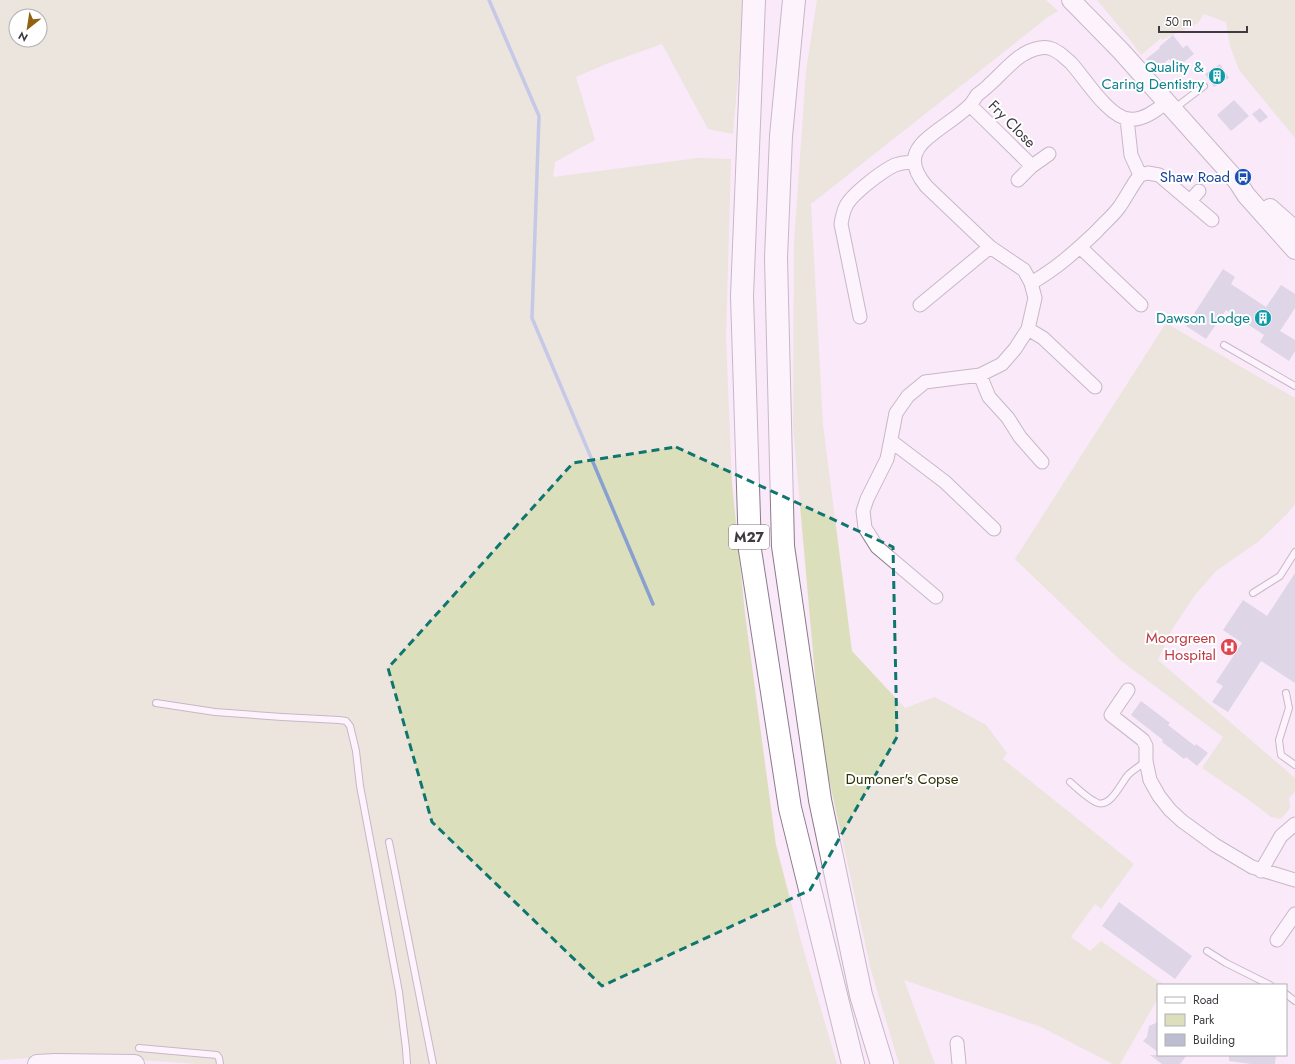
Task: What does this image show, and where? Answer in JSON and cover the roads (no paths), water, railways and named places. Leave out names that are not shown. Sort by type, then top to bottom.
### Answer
[{"type":"highway","name":"M27","points":[[754,0],[742,296],[750,550],[790,808],[853,1064]]},
{"type":"highway","name":"M27","points":[[794,0],[781,136],[776,258],[783,546],[820,800],[861,995],[882,1064]]},
{"type":"main road","points":[[1071,0],[1121,50],[1237,181],[1246,195],[1295,250]]},
{"type":"main road","points":[[1237,181],[1251,190],[1295,230]]},
{"type":"main road","points":[[36,1064],[137,1056]]},
{"type":"street","points":[[936,597],[877,547],[865,528],[863,511],[867,499],[887,459],[896,413],[908,396],[925,382],[980,375],[1002,364],[1015,349],[1028,329],[1035,298],[1032,283],[1024,270],[990,248],[918,177],[913,163],[917,150],[927,138],[970,104],[1015,61],[1030,51],[1039,48],[1048,47],[1053,49],[1070,62],[1103,102],[1112,110],[1128,119],[1143,117],[1161,107],[1170,105]]},
{"type":"street","name":"Fry Close","points":[[970,104],[1032,166]]},
{"type":"street","points":[[1128,119],[1131,155],[1140,175]]},
{"type":"street","name":"Fry Close","points":[[1018,180],[1032,166],[1049,154]]},
{"type":"street","points":[[860,317],[841,224],[843,212],[849,201],[865,186],[890,168],[904,163],[913,163]]},
{"type":"street","points":[[1032,283],[1045,275],[1080,247],[1120,206],[1140,175],[1148,173],[1159,175],[1171,183],[1212,220]]},
{"type":"street","points":[[1190,201],[1199,191]]},
{"type":"street","points":[[1080,247],[1141,305]]},
{"type":"street","points":[[920,305],[990,248]]},
{"type":"street","points":[[1028,329],[1043,338],[1095,387]]},
{"type":"street","points":[[980,375],[989,397],[1008,418],[1020,437],[1042,462]]},
{"type":"street","points":[[891,441],[945,482],[994,529]]},
{"type":"street","points":[[1128,690],[1110,715],[1143,740],[1146,746],[1146,762],[1150,780],[1159,796],[1170,810],[1182,821],[1215,845],[1252,867],[1295,880]]},
{"type":"street","points":[[1261,870],[1281,836],[1295,824]]},
{"type":"street","points":[[1278,940],[1295,914]]},
{"type":"street","points":[[957,1043],[959,1064]]},
{"type":"lane","points":[[1170,105],[1204,86]]},
{"type":"lane","points":[[1224,345],[1295,386]]},
{"type":"lane","points":[[1253,592],[1280,576],[1295,552]]},
{"type":"lane","points":[[1286,693],[1289,708],[1279,740],[1281,755],[1295,765]]},
{"type":"lane","points":[[156,703],[215,712],[339,720],[346,721],[350,726],[356,751],[360,786],[399,992],[407,1064]]},
{"type":"lane","points":[[1070,782],[1096,802],[1105,803],[1116,792],[1129,774],[1146,762]]},
{"type":"lane","points":[[389,842],[433,1064]]},
{"type":"lane","points":[[1207,951],[1226,964],[1268,984]]},
{"type":"lane","points":[[1287,995],[1295,1001]]},
{"type":"lane","points":[[137,1056],[217,1055],[220,1058],[220,1064]]},
{"type":"waterway","points":[[489,0],[539,116],[532,318],[653,604]]},
{"type":"place","name":"Quality & Caring Dentistry","points":[[1217,76]]},
{"type":"place","name":"Shaw Road","points":[[1243,177]]},
{"type":"place","name":"Dawson Lodge","points":[[1263,318]]},
{"type":"place","name":"Moorgreen Hospital","points":[[1229,647]]},
{"type":"park label","name":"Dumoner's Copse","points":[[902,779]]}]
